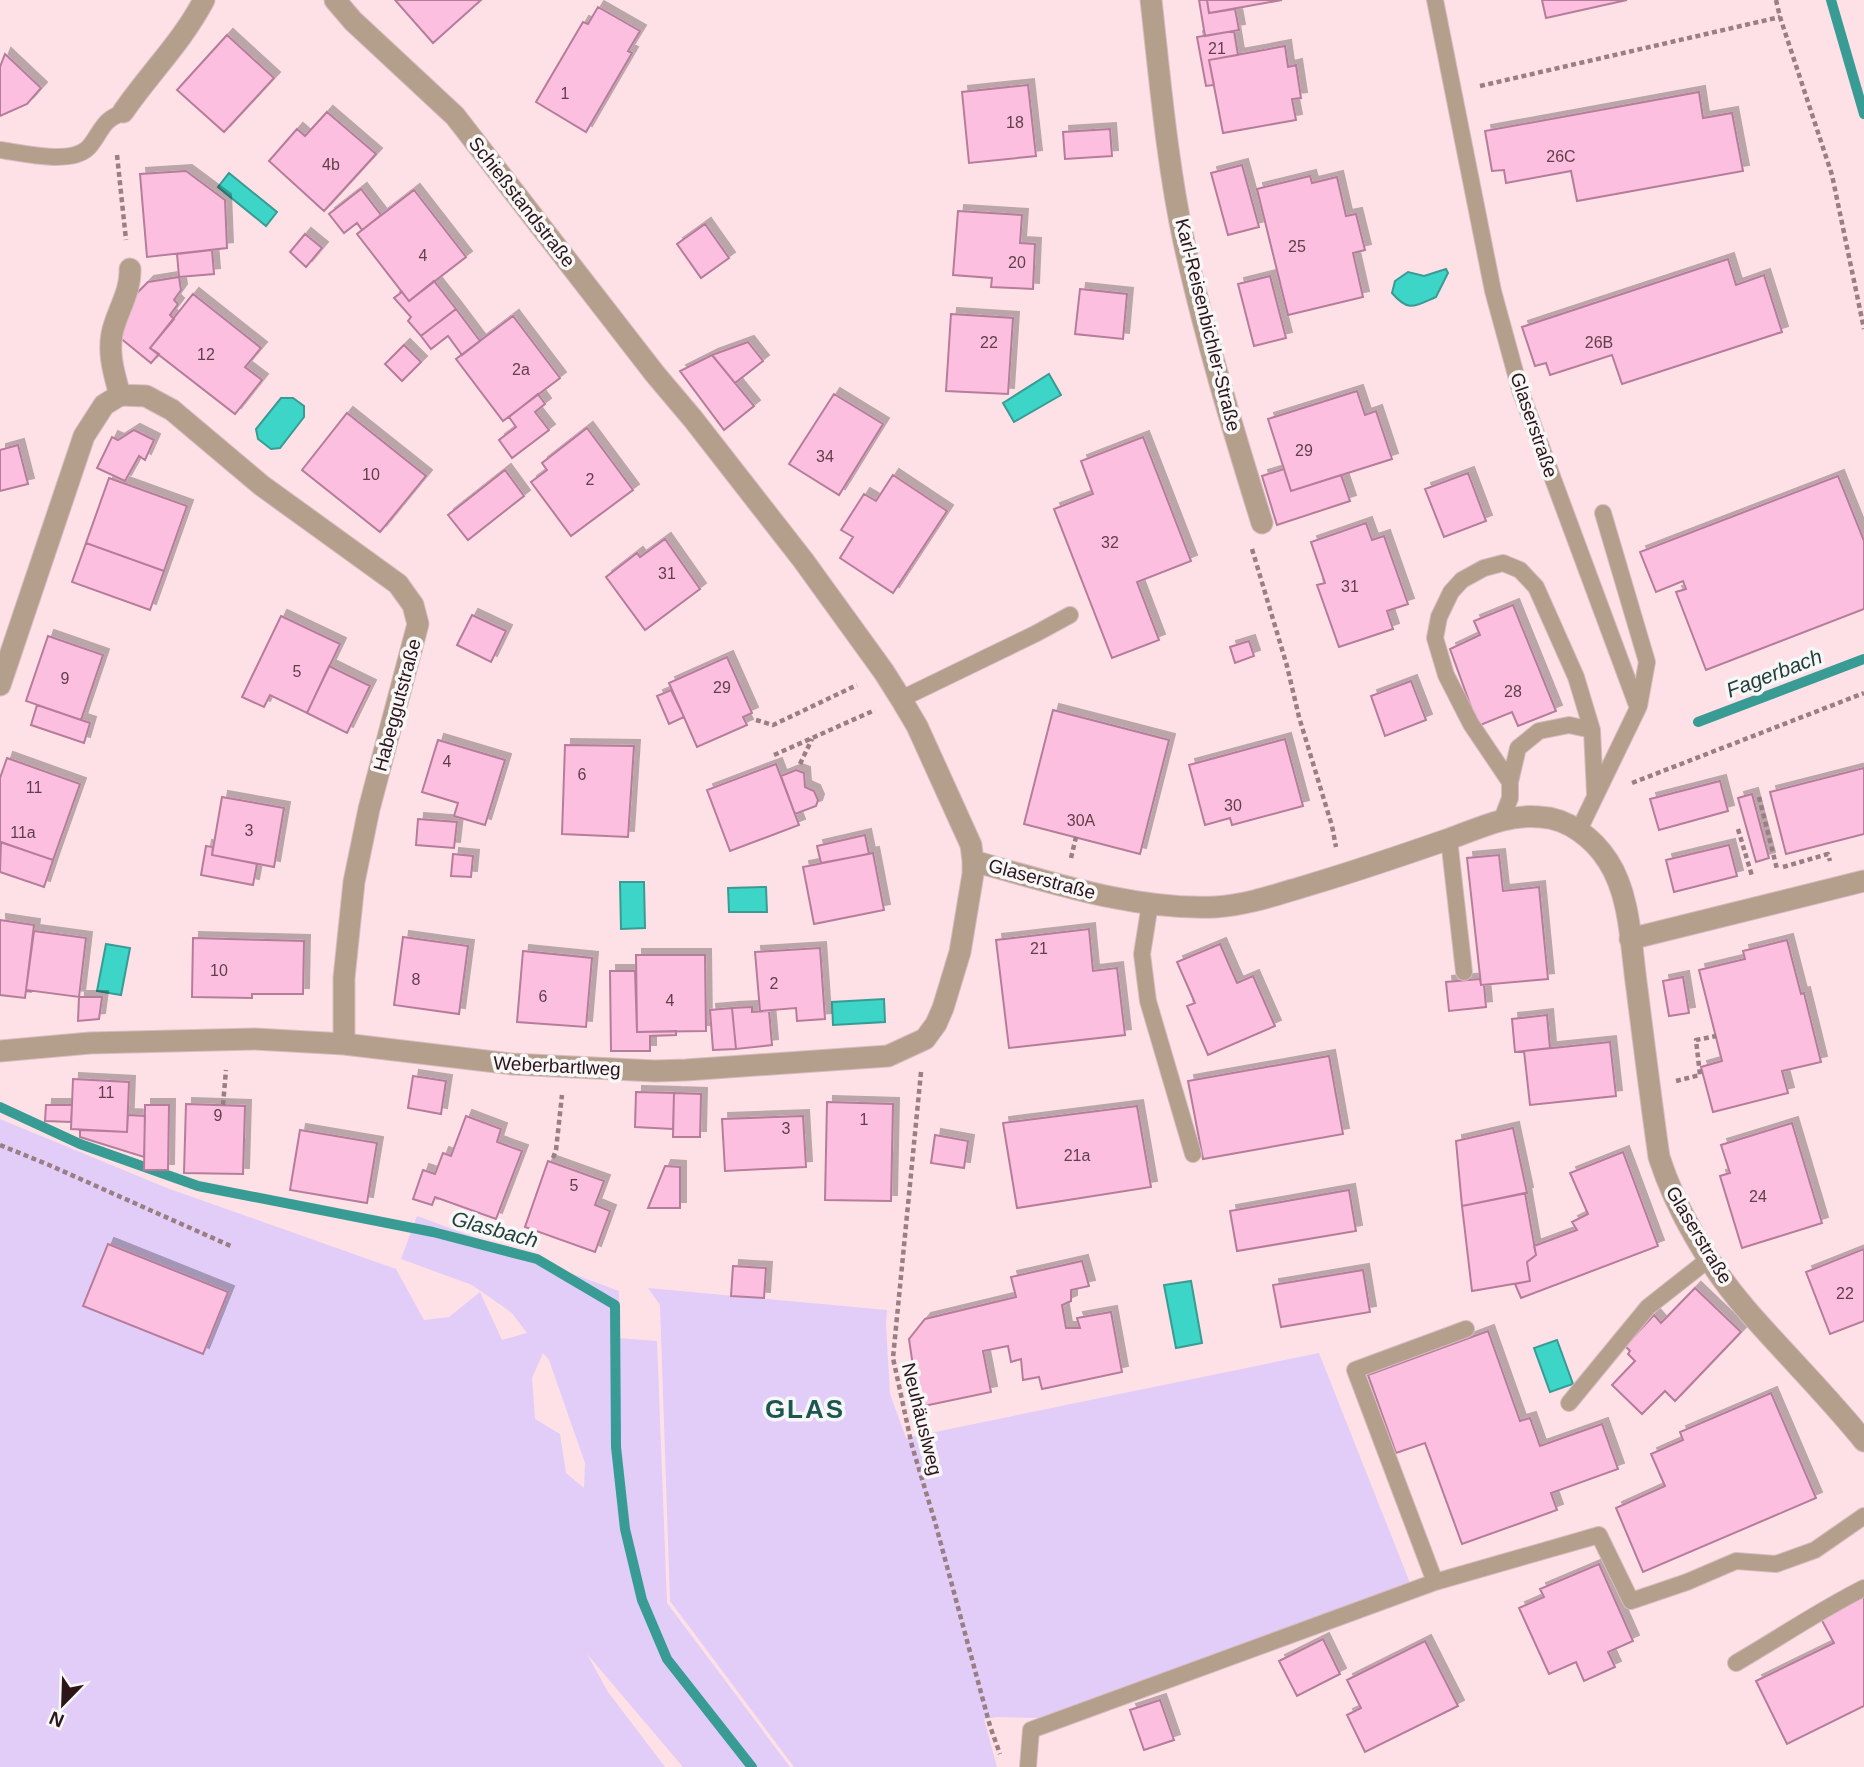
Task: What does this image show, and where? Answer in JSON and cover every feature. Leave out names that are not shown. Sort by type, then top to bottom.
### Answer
[{"type":"street","points":[[123,112],[177,43],[204,0]]},
{"type":"street","name":"Schießstandstraße","points":[[335,0],[353,21],[455,116],[693,419]]},
{"type":"street","name":"Karl-Reisenbichler-Straße","points":[[1151,0],[1183,239],[1205,328],[1259,513]]},
{"type":"street","points":[[0,685],[85,436],[104,405],[120,395],[113,371],[110,342],[131,280],[130,269]]},
{"type":"street","name":"Habeggutstraße","points":[[120,395],[146,396],[172,410],[261,485],[398,584],[413,605],[418,624],[416,634],[369,809],[354,882],[344,978],[344,1044]]},
{"type":"street","name":"Glaserstraße","points":[[693,419],[803,560],[884,672],[917,726],[971,845],[974,861],[1076,890],[1150,904],[1213,907],[1262,899],[1342,875],[1503,819],[1541,817],[1554,819],[1579,830],[1599,848],[1621,887],[1659,1157],[1668,1185],[1709,1259],[1744,1307],[1837,1407],[1864,1441]]},
{"type":"street","name":"Weberbartlweg","points":[[0,1051],[90,1043],[255,1039],[344,1044],[512,1064],[654,1071],[888,1056],[925,1039],[936,1024],[960,952],[974,861]]},
{"type":"street","points":[[1630,939],[1864,881]]},
{"type":"lane","name":"Glaserstraße","points":[[1435,0],[1493,292],[1520,390],[1638,708]]},
{"type":"lane","points":[[0,150],[55,157],[77,155],[87,149],[108,120],[123,112]]},
{"type":"lane","points":[[1579,830],[1638,708],[1647,662],[1603,513]]},
{"type":"lane","points":[[1510,782],[1471,724],[1446,675],[1435,638],[1440,617],[1451,592],[1461,580],[1484,568],[1503,563],[1520,570],[1536,587],[1576,677],[1592,730],[1595,797]]},
{"type":"lane","points":[[901,699],[1070,615]]},
{"type":"lane","points":[[1503,819],[1510,798],[1510,782],[1518,748],[1539,731],[1569,725],[1592,730]]},
{"type":"lane","points":[[1449,839],[1464,972]]},
{"type":"lane","points":[[1150,904],[1142,954],[1148,1001],[1193,1154]]},
{"type":"lane","points":[[1569,1404],[1648,1307],[1709,1259]]},
{"type":"lane","points":[[1435,1582],[1355,1370],[1466,1329]]},
{"type":"lane","points":[[1028,1767],[1031,1730],[1435,1582],[1599,1535],[1631,1601],[1687,1582],[1736,1561],[1776,1564],[1815,1550],[1864,1516]]},
{"type":"lane","points":[[1736,1662],[1864,1587]]},
{"type":"path","points":[[1776,0],[1832,175],[1864,329]]},
{"type":"path","points":[[1454,92],[1780,17]]},
{"type":"path","points":[[123,112],[116,142],[130,269]]},
{"type":"path","points":[[1259,513],[1250,514],[1247,528],[1332,826],[1342,875]]},
{"type":"path","points":[[756,720],[773,725],[863,682]]},
{"type":"path","points":[[1595,797],[1864,693]]},
{"type":"path","points":[[774,755],[878,708]]},
{"type":"path","points":[[800,764],[812,738]]},
{"type":"path","points":[[1759,797],[1777,869]]},
{"type":"path","points":[[1738,829],[1752,877]]},
{"type":"path","points":[[1071,859],[1076,837]]},
{"type":"path","points":[[1670,1083],[1700,1075],[1696,1040],[1716,1035]]},
{"type":"path","points":[[223,1105],[226,1068]]},
{"type":"path","name":"Neuhäuslweg","points":[[921,1068],[893,1357],[912,1446],[1001,1757]]},
{"type":"path","points":[[553,1158],[563,1084]]},
{"type":"path","points":[[0,1145],[49,1164],[233,1247]]},
{"type":"shaded area","points":[[0,1119],[167,1188],[396,1269],[424,1320],[449,1317],[480,1292],[502,1340],[527,1333],[512,1313],[472,1285],[401,1259],[417,1216],[619,1291],[618,1338],[657,1341],[667,1603],[790,1767],[683,1767],[587,1654],[608,1692],[665,1767],[0,1767]],"holes":[[[543,1353],[549,1360],[585,1463],[584,1488],[566,1473],[560,1434],[535,1419],[532,1378]]]},
{"type":"shaded area","points":[[648,1288],[887,1310],[890,1394],[906,1438],[1319,1353],[1410,1583],[1046,1718],[984,1719],[997,1767],[794,1767],[670,1601],[660,1305]]},
{"type":"water","points":[[229,173],[277,212],[266,226],[218,187]]},
{"type":"water","points":[[1446,269],[1448,273],[1436,297],[1423,303],[1408,305],[1392,293],[1395,281],[1408,272],[1424,276]]},
{"type":"water","points":[[1049,374],[1061,395],[1014,422],[1003,403]]},
{"type":"water","points":[[281,398],[293,398],[304,406],[304,417],[280,448],[271,449],[258,439],[256,429]]},
{"type":"water","points":[[620,882],[644,882],[645,928],[621,929]]},
{"type":"water","points":[[766,887],[767,912],[729,912],[728,888]]},
{"type":"water","points":[[106,944],[130,948],[121,995],[97,991]]},
{"type":"water","points":[[884,999],[885,1022],[833,1025],[832,1002]]},
{"type":"water","points":[[1191,1281],[1202,1343],[1176,1348],[1164,1285]]},
{"type":"water","points":[[1557,1340],[1573,1384],[1550,1392],[1534,1348]]},
{"type":"building","points":[[395,0],[481,0],[433,43]]},
{"type":"building","points":[[1199,0],[1207,0],[1209,13],[1235,9],[1239,30],[1205,36]]},
{"type":"building","points":[[1207,0],[1282,0],[1209,13]]},
{"type":"building","points":[[1542,0],[1627,0],[1546,18]]},
{"type":"building","points":[[598,7],[640,31],[628,51],[632,53],[586,132],[536,102],[583,22],[588,24]]},
{"type":"building","points":[[1234,31],[1238,55],[1209,60],[1214,85],[1206,86],[1197,37]]},
{"type":"building","points":[[227,35],[274,78],[224,132],[177,90]]},
{"type":"building","points":[[1285,46],[1288,67],[1296,65],[1301,98],[1292,99],[1296,120],[1223,133],[1209,60]]},
{"type":"building","points":[[5,54],[41,88],[27,104],[0,116],[0,67]]},
{"type":"building","points":[[1028,85],[1036,156],[969,163],[962,92]]},
{"type":"building","points":[[1699,92],[1703,118],[1732,113],[1743,171],[1577,201],[1571,171],[1506,183],[1504,170],[1492,171],[1485,131]]},
{"type":"building","points":[[327,112],[376,154],[324,211],[269,161],[297,129],[305,136]]},
{"type":"building","points":[[1110,129],[1112,156],[1065,159],[1063,132]]},
{"type":"building","points":[[1242,165],[1259,227],[1228,235],[1211,173]]},
{"type":"building","points":[[186,171],[225,200],[227,248],[147,257],[140,174]]},
{"type":"building","points":[[1310,176],[1312,183],[1337,177],[1346,216],[1356,214],[1365,250],[1353,253],[1363,297],[1288,315],[1257,189]]},
{"type":"building","points":[[361,189],[381,215],[362,230],[357,223],[344,233],[329,214]]},
{"type":"building","points":[[414,190],[466,257],[409,301],[357,234]]},
{"type":"building","points":[[958,211],[1022,215],[1020,243],[1035,244],[1033,289],[991,287],[992,278],[953,275]]},
{"type":"building","points":[[705,224],[729,258],[701,278],[677,244]]},
{"type":"building","points":[[305,234],[322,248],[306,267],[290,252]]},
{"type":"building","points":[[212,250],[214,274],[179,277],[177,254]]},
{"type":"building","points":[[1728,259],[1736,285],[1764,275],[1782,332],[1622,384],[1612,355],[1550,375],[1546,363],[1535,366],[1522,327]]},
{"type":"building","points":[[1270,276],[1286,338],[1254,346],[1238,284]]},
{"type":"building","points":[[179,277],[181,290],[174,300],[178,304],[170,315],[174,319],[150,348],[159,354],[151,363],[119,337],[132,298],[148,282]]},
{"type":"building","points":[[434,281],[456,309],[421,336],[408,321],[411,317],[394,298],[402,292],[409,301]]},
{"type":"building","points":[[1080,289],[1127,294],[1123,339],[1075,334]]},
{"type":"building","points":[[193,294],[261,348],[245,367],[262,380],[235,414],[150,348]]},
{"type":"building","points":[[456,309],[480,341],[462,355],[448,336],[431,349],[421,336]]},
{"type":"building","points":[[951,314],[1013,318],[1008,394],[946,391]]},
{"type":"building","points":[[513,316],[560,378],[503,421],[456,359]]},
{"type":"building","points":[[748,342],[763,361],[735,383],[712,355]]},
{"type":"building","points":[[404,345],[421,362],[402,381],[385,364]]},
{"type":"building","points":[[712,355],[754,406],[724,430],[680,371]]},
{"type":"building","points":[[1357,391],[1365,415],[1376,411],[1392,459],[1291,491],[1268,419]]},
{"type":"building","points":[[538,394],[545,404],[535,412],[549,430],[512,458],[499,440],[516,427],[509,417]]},
{"type":"building","points":[[834,394],[883,424],[839,495],[789,464]]},
{"type":"building","points":[[347,413],[426,476],[380,532],[302,470]]},
{"type":"building","points":[[587,428],[633,490],[571,536],[531,482],[547,470],[542,463]]},
{"type":"building","points":[[134,430],[154,440],[145,460],[139,456],[125,481],[97,468],[112,437],[118,440]]},
{"type":"building","points":[[1143,437],[1191,561],[1137,582],[1159,640],[1112,658],[1054,509],[1093,494],[1081,461]]},
{"type":"building","points":[[18,445],[28,484],[0,491],[0,450]]},
{"type":"building","points":[[1284,469],[1291,491],[1341,475],[1350,501],[1277,525],[1262,476]]},
{"type":"building","points":[[505,470],[524,496],[468,540],[448,515]]},
{"type":"building","points":[[1468,473],[1486,521],[1444,537],[1425,489]]},
{"type":"building","points":[[893,475],[947,511],[893,593],[840,558],[853,537],[841,530],[864,494],[876,501]]},
{"type":"building","points":[[1838,476],[1864,541],[1864,609],[1706,670],[1676,592],[1686,589],[1683,581],[1656,592],[1640,552]]},
{"type":"building","points":[[109,478],[187,506],[164,571],[86,543]]},
{"type":"building","points":[[1366,523],[1372,540],[1384,536],[1408,604],[1387,611],[1393,629],[1339,647],[1317,585],[1325,583],[1311,542]]},
{"type":"building","points":[[665,539],[700,589],[645,630],[606,577],[637,553],[640,557]]},
{"type":"building","points":[[86,543],[164,571],[150,610],[72,582]]},
{"type":"building","points":[[1513,605],[1556,711],[1518,726],[1512,712],[1478,726],[1450,649],[1480,635],[1474,621]]},
{"type":"building","points":[[472,615],[506,631],[491,662],[457,645]]},
{"type":"building","points":[[281,616],[340,644],[307,713],[270,695],[264,707],[242,697]]},
{"type":"building","points":[[48,636],[103,655],[81,720],[26,701]]},
{"type":"building","points":[[1249,641],[1254,656],[1235,663],[1230,647]]},
{"type":"building","points":[[727,657],[752,713],[743,717],[747,725],[697,747],[669,683]]},
{"type":"building","points":[[329,666],[370,686],[347,733],[307,713]]},
{"type":"building","points":[[1411,681],[1426,720],[1385,736],[1371,696]]},
{"type":"building","points":[[671,690],[684,717],[669,724],[657,696]]},
{"type":"building","points":[[37,705],[90,723],[84,743],[31,725]]},
{"type":"building","points":[[1053,710],[1169,740],[1140,854],[1024,824]]},
{"type":"building","points":[[1285,739],[1303,806],[1232,825],[1230,818],[1205,825],[1189,765]]},
{"type":"building","points":[[438,740],[505,760],[485,825],[454,816],[458,803],[422,792]]},
{"type":"building","points":[[565,745],[634,746],[628,837],[562,834]]},
{"type":"building","points":[[7,758],[80,784],[53,860],[0,842],[0,778]]},
{"type":"building","points":[[776,764],[799,825],[730,851],[707,790]]},
{"type":"building","points":[[1864,768],[1864,834],[1786,854],[1770,792]]},
{"type":"building","points":[[796,770],[804,773],[805,787],[814,791],[818,800],[816,806],[795,814],[781,776]]},
{"type":"building","points":[[1720,781],[1728,811],[1659,830],[1650,799]]},
{"type":"building","points":[[1752,794],[1769,858],[1756,862],[1738,798]]},
{"type":"building","points":[[222,797],[284,808],[274,867],[212,855]]},
{"type":"building","points":[[418,819],[457,822],[454,848],[416,845]]},
{"type":"building","points":[[865,835],[869,854],[821,863],[817,846]]},
{"type":"building","points":[[1,842],[53,860],[44,887],[0,872]]},
{"type":"building","points":[[1729,845],[1737,876],[1674,892],[1666,860]]},
{"type":"building","points":[[206,846],[213,847],[212,855],[257,864],[253,885],[201,875]]},
{"type":"building","points":[[873,853],[884,910],[814,924],[803,867]]},
{"type":"building","points":[[453,854],[473,856],[471,877],[451,876]]},
{"type":"building","points":[[1499,855],[1503,891],[1539,887],[1548,979],[1481,985],[1467,858]]},
{"type":"building","points":[[0,920],[34,925],[25,998],[0,995]]},
{"type":"building","points":[[1089,929],[1093,971],[1117,968],[1125,1035],[1009,1048],[996,940]]},
{"type":"building","points":[[34,931],[86,938],[79,997],[26,990]]},
{"type":"building","points":[[403,937],[468,946],[459,1014],[394,1005]]},
{"type":"building","points":[[193,938],[304,941],[303,994],[252,994],[252,998],[192,997]]},
{"type":"building","points":[[1787,940],[1801,994],[1804,993],[1821,1062],[1782,1071],[1788,1093],[1713,1112],[1701,1067],[1722,1061],[1699,970],[1745,959],[1743,951]]},
{"type":"building","points":[[1220,944],[1237,983],[1253,976],[1275,1026],[1208,1055],[1187,1006],[1195,1003],[1177,962]]},
{"type":"building","points":[[820,948],[825,1019],[797,1021],[796,1008],[760,1011],[755,952]]},
{"type":"building","points":[[523,951],[592,958],[586,1027],[517,1022]]},
{"type":"building","points":[[636,955],[705,955],[706,1031],[637,1032]]},
{"type":"building","points":[[610,971],[635,971],[637,1032],[676,1031],[676,1035],[650,1036],[650,1051],[611,1051]]},
{"type":"building","points":[[1683,977],[1689,1013],[1669,1016],[1663,981]]},
{"type":"building","points":[[1480,979],[1481,985],[1484,985],[1486,1007],[1449,1011],[1446,982]]},
{"type":"building","points":[[79,997],[102,997],[99,1019],[78,1021]]},
{"type":"building","points":[[752,1007],[752,1012],[769,1011],[772,1045],[736,1049],[732,1008]]},
{"type":"building","points":[[732,1008],[736,1049],[713,1050],[710,1010]]},
{"type":"building","points":[[1547,1015],[1550,1048],[1515,1052],[1512,1019]]},
{"type":"building","points":[[1610,1042],[1616,1096],[1530,1105],[1524,1051]]},
{"type":"building","points":[[1329,1056],[1343,1134],[1203,1159],[1188,1081]]},
{"type":"building","points":[[413,1076],[446,1081],[441,1114],[408,1108]]},
{"type":"building","points":[[73,1079],[129,1082],[127,1132],[71,1129]]},
{"type":"building","points":[[636,1092],[674,1093],[673,1129],[635,1127]]},
{"type":"building","points":[[674,1093],[701,1094],[700,1137],[673,1137]]},
{"type":"building","points":[[827,1102],[893,1104],[891,1201],[825,1200]]},
{"type":"building","points":[[186,1104],[245,1106],[243,1174],[184,1173]]},
{"type":"building","points":[[46,1105],[72,1105],[71,1122],[45,1121]]},
{"type":"building","points":[[145,1105],[169,1105],[168,1170],[144,1170]]},
{"type":"building","points":[[1137,1106],[1151,1187],[1017,1208],[1003,1123]]},
{"type":"building","points":[[128,1115],[145,1116],[144,1157],[80,1137],[80,1130],[127,1132]]},
{"type":"building","points":[[466,1116],[501,1129],[497,1142],[522,1151],[496,1219],[435,1197],[432,1205],[413,1199],[423,1170],[435,1174],[443,1153],[451,1156]]},
{"type":"building","points":[[803,1116],[806,1167],[725,1171],[722,1119]]},
{"type":"building","points":[[1792,1123],[1822,1223],[1742,1248],[1720,1176],[1730,1173],[1721,1145]]},
{"type":"building","points":[[1513,1128],[1527,1193],[1462,1206],[1456,1141]]},
{"type":"building","points":[[300,1130],[377,1143],[367,1203],[290,1190]]},
{"type":"building","points":[[935,1135],[968,1141],[964,1168],[931,1163]]},
{"type":"building","points":[[1623,1152],[1658,1246],[1521,1298],[1515,1284],[1530,1281],[1527,1262],[1536,1255],[1534,1246],[1577,1230],[1572,1222],[1588,1214],[1570,1173]]},
{"type":"building","points":[[548,1161],[604,1181],[595,1205],[610,1211],[595,1252],[525,1227]]},
{"type":"building","points":[[665,1166],[680,1167],[680,1208],[648,1208]]},
{"type":"building","points":[[1349,1190],[1356,1231],[1237,1251],[1230,1211]]},
{"type":"building","points":[[1525,1193],[1536,1255],[1527,1262],[1530,1281],[1472,1291],[1462,1206]]},
{"type":"building","points":[[108,1244],[228,1292],[203,1354],[83,1306]]},
{"type":"building","points":[[1864,1249],[1864,1321],[1830,1334],[1806,1272]]},
{"type":"building","points":[[1082,1261],[1089,1286],[1071,1290],[1071,1301],[1062,1305],[1066,1328],[1080,1328],[1077,1318],[1111,1312],[1122,1372],[1042,1389],[1039,1377],[1023,1380],[1021,1359],[1011,1362],[1008,1346],[983,1351],[991,1392],[919,1407],[909,1339],[925,1319],[1016,1297],[1011,1277]]},
{"type":"building","points":[[733,1266],[766,1268],[764,1298],[731,1296]]},
{"type":"building","points":[[1363,1270],[1370,1312],[1281,1327],[1273,1285]]},
{"type":"building","points":[[1695,1288],[1741,1332],[1675,1401],[1665,1391],[1642,1414],[1612,1385],[1635,1361],[1625,1346],[1654,1315],[1661,1323]]},
{"type":"building","points":[[1488,1331],[1520,1421],[1530,1418],[1540,1446],[1602,1424],[1618,1469],[1551,1493],[1557,1510],[1462,1544],[1425,1443],[1396,1453],[1368,1375]]},
{"type":"building","points":[[1771,1393],[1816,1498],[1643,1572],[1616,1508],[1665,1486],[1651,1454],[1683,1440],[1680,1432]]},
{"type":"building","points":[[1599,1564],[1633,1641],[1608,1652],[1615,1667],[1584,1681],[1576,1662],[1549,1674],[1519,1608],[1544,1597],[1540,1589]]},
{"type":"building","points":[[1864,1592],[1864,1706],[1787,1744],[1756,1681],[1834,1643],[1819,1615]]},
{"type":"building","points":[[1323,1639],[1340,1674],[1297,1696],[1279,1661]]},
{"type":"building","points":[[1425,1641],[1458,1706],[1365,1752],[1347,1715],[1361,1708],[1347,1680]]},
{"type":"building","points":[[1160,1700],[1174,1740],[1144,1750],[1130,1710]]},
{"type":"waterway","name":"Fagerbach","points":[[1831,0],[1864,114]]},
{"type":"waterway","name":"Fagerbach","points":[[1698,722],[1864,659]]},
{"type":"waterway","name":"Glasbach","points":[[0,1107],[80,1144],[198,1186],[433,1232],[537,1259],[615,1305],[616,1447],[625,1529],[642,1600],[667,1659],[752,1767]]},
{"type":"district","name":"GLAS","points":[[805,1409]]}]
